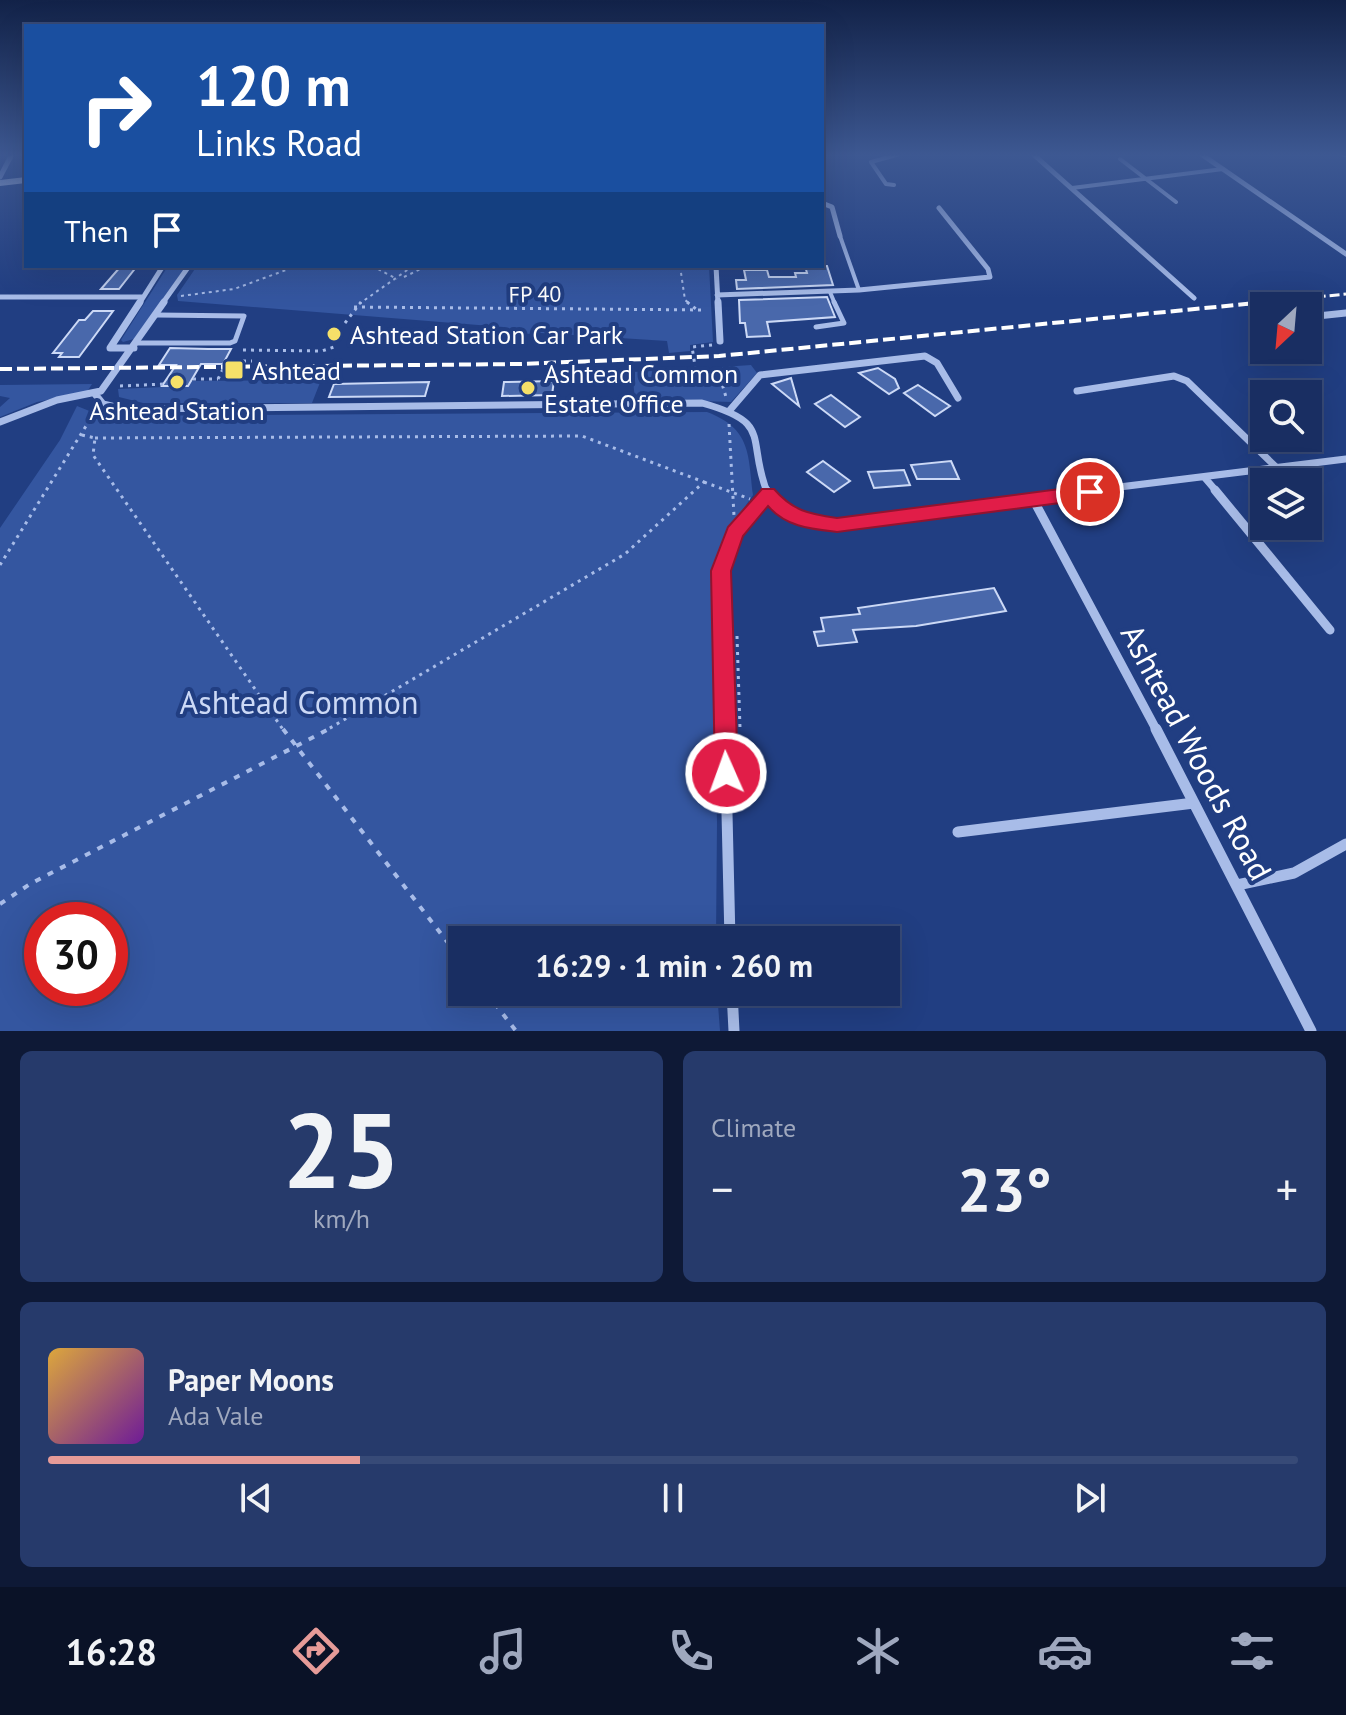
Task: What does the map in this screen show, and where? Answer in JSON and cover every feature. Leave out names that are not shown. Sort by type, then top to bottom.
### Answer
[{"type":"street","points":[[1088,202],[1194,298]]},
{"type":"street","points":[[1271,202],[1346,254]]},
{"type":"street","points":[[824,204],[832,207],[840,236]]},
{"type":"street","points":[[717,295],[830,292],[990,277],[988,269],[939,208]]},
{"type":"street","points":[[135,346],[110,348],[162,268]]},
{"type":"street","points":[[0,422],[57,400],[98,392],[135,346],[188,268]]},
{"type":"street","points":[[716,268],[720,341]]},
{"type":"street","points":[[0,297],[143,297]]},
{"type":"street","points":[[1322,316],[1346,313]]},
{"type":"street","points":[[730,410],[760,375],[925,356],[937,363],[958,398]]},
{"type":"street","points":[[1077,391],[1174,376],[1187,381],[1277,468]]},
{"type":"street","points":[[98,392],[103,404],[124,409],[690,402],[730,410],[750,427],[761,445],[765,498],[735,533],[721,571],[730,926]]},
{"type":"street","points":[[1285,468],[1346,459]]},
{"type":"street","points":[[765,498],[782,511],[819,525],[1250,472]]},
{"type":"street","points":[[1205,478],[1330,630]]},
{"type":"street","name":"Ashtead Woods Road","points":[[1033,499],[1311,1031]]},
{"type":"street","points":[[958,832],[1194,803]]},
{"type":"street","points":[[1237,885],[1294,873],[1346,844]]},
{"type":"street","points":[[733,1006],[734,1031]]},
{"type":"lane","points":[[840,236],[851,275],[859,290]]},
{"type":"lane","points":[[816,327],[844,323],[830,292]]},
{"type":"lane","points":[[135,346],[230,343],[235,341],[244,316],[157,315]]},
{"type":"path","points":[[168,298],[234,289],[292,268]]},
{"type":"path","points":[[376,268],[398,280]]},
{"type":"path","points":[[398,280],[411,268]]},
{"type":"path","points":[[345,323],[354,307],[423,268]]},
{"type":"path","points":[[680,268],[685,300],[697,310]]},
{"type":"path","name":"FP 40","points":[[354,307],[717,310]]},
{"type":"path","points":[[230,343],[240,349],[322,351],[334,347]]},
{"type":"path","points":[[712,345],[692,347],[696,372],[718,370]]},
{"type":"path","points":[[193,379],[218,379],[227,361],[252,361]]},
{"type":"path","points":[[98,392],[124,384],[164,384]]},
{"type":"path","points":[[0,565],[93,414],[103,404]]},
{"type":"path","points":[[82,435],[95,438],[582,436],[704,482],[765,498]]},
{"type":"path","points":[[95,438],[93,455],[296,748],[448,943]]},
{"type":"path","points":[[0,904],[30,884],[296,748],[625,554],[704,482]]},
{"type":"path","points":[[497,1006],[516,1031]]},
{"type":"green space","points":[[167,268],[185,268],[134,339],[121,340]]},
{"type":"green space","points":[[196,268],[709,268],[713,342],[690,345],[690,351],[669,353],[667,341],[541,333],[509,335],[503,327],[178,301],[177,295]]},
{"type":"green space","points":[[751,365],[757,373],[731,402],[635,399],[632,372],[691,369],[693,376],[723,373],[722,367]]},
{"type":"green space","points":[[321,380],[312,403],[143,403],[119,397],[118,389],[187,386],[191,381]]},
{"type":"green space","points":[[92,384],[87,392],[37,402],[0,417],[0,407],[10,398],[0,396],[0,385]]},
{"type":"green space","name":"Ashtead Common","points":[[77,406],[102,416],[707,412],[732,426],[745,444],[753,495],[724,537],[711,585],[717,822],[716,926],[448,926],[448,1006],[718,1006],[720,1031],[0,1031],[0,528],[60,440]]},
{"type":"building","points":[[827,266],[833,285],[737,289],[736,280],[746,280],[744,270],[767,270],[769,277],[796,277],[795,273],[807,273],[806,268]]},
{"type":"building","points":[[119,268],[135,268],[119,289],[101,289]]},
{"type":"building","points":[[827,297],[835,317],[767,322],[770,336],[747,337],[745,323],[740,323],[739,300]]},
{"type":"building","points":[[93,311],[113,311],[79,357],[59,357],[62,353],[53,353],[79,320],[85,320]]},
{"type":"building","points":[[170,348],[231,349],[223,364],[201,364],[188,386],[162,386],[176,365],[159,365]]},
{"type":"building","points":[[878,368],[895,379],[899,388],[889,394],[859,373]]},
{"type":"building","points":[[791,378],[799,406],[772,384]]},
{"type":"building","name":"Ashtead Common Estate Office","points":[[554,381],[552,395],[502,396],[504,382]]},
{"type":"building","points":[[429,382],[425,396],[329,397],[334,384]]},
{"type":"building","points":[[918,385],[950,406],[935,416],[904,393]]},
{"type":"building","points":[[831,395],[860,417],[845,427],[815,404]]},
{"type":"building","points":[[823,461],[850,481],[834,492],[807,472]]},
{"type":"building","points":[[951,461],[959,479],[917,479],[911,465]]},
{"type":"building","points":[[904,470],[910,485],[874,488],[868,472]]},
{"type":"building","points":[[994,588],[1006,611],[916,626],[853,630],[857,642],[818,646],[814,632],[824,631],[821,618],[860,614],[858,608]]},
{"type":"railway","points":[[1322,296],[1346,294]]},
{"type":"railway","points":[[1246,304],[1250,304]]},
{"type":"railway","points":[[0,369],[520,364],[719,356],[1250,304]]},
{"type":"place","name":"Ashtead Station Car Park","points":[[334,334]]},
{"type":"place","name":"Ashtead","points":[[234,370]]},
{"type":"place","name":"Ashtead Station","points":[[177,382]]},
{"type":"place","name":"Ashtead Common Estate Office","points":[[528,388]]},
{"type":"route","points":[[726,773],[721,571],[735,533],[768,494],[782,511],[803,521],[837,525],[1090,492]]}]
